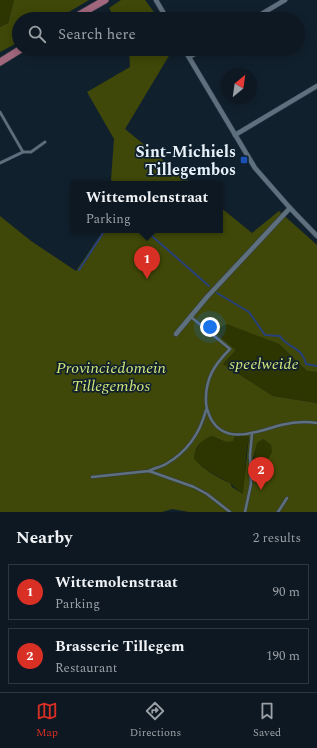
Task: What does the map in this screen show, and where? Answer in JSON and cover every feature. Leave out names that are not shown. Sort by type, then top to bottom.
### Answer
[{"type":"main road","points":[[84,12],[104,0]]},
{"type":"main road","points":[[0,62],[12,55]]},
{"type":"street","points":[[156,0],[163,12]]},
{"type":"street","points":[[265,12],[285,0]]},
{"type":"street","points":[[189,57],[235,135],[260,173],[290,208],[317,236]]},
{"type":"street","points":[[235,135],[317,86]]},
{"type":"street","points":[[176,334],[190,316],[237,264],[290,208]]},
{"type":"lane","points":[[0,112],[23,152]]},
{"type":"lane","points":[[0,163],[23,152],[31,152],[45,142]]},
{"type":"lane","points":[[92,476],[149,471],[164,465],[179,456],[193,441],[203,422],[206,410],[205,395],[212,370],[230,349],[190,316]]},
{"type":"lane","points":[[206,410],[214,423],[225,432],[242,435],[252,434],[293,423],[306,421],[317,423]]},
{"type":"lane","points":[[245,512],[251,484],[250,455],[252,434]]},
{"type":"lane","points":[[149,471],[194,487],[207,494],[230,512]]},
{"type":"lane","points":[[278,512],[287,498]]},
{"type":"green space","points":[[0,0],[14,0],[8,23],[0,27]]},
{"type":"green space","points":[[14,0],[89,0],[69,12],[12,12],[12,46],[0,52],[0,27],[8,23]]},
{"type":"green space","points":[[121,0],[145,0],[154,12],[111,12],[109,8]]},
{"type":"green space","points":[[129,56],[169,56],[125,129],[188,181],[111,180],[114,139],[87,92],[130,67]]},
{"type":"green space","name":"Provinciedomein Tillegembos","points":[[223,209],[252,233],[279,211],[317,245],[317,372],[307,371],[279,344],[227,324],[213,331],[236,350],[223,364],[273,396],[317,403],[317,512],[189,512],[172,509],[162,512],[0,512],[0,216],[31,241],[76,271],[102,233],[223,233]],"holes":[[[212,436],[226,442],[233,441],[235,436],[249,436],[243,494],[232,487],[230,483],[206,470],[194,458],[197,447],[205,439]],[[263,439],[271,445],[272,452],[262,470],[253,466],[253,458],[257,443]]]},
{"type":"green space","name":"speelweide","points":[[227,323],[279,344],[307,371],[317,372],[317,403],[273,396],[223,364],[236,350],[213,331]]},
{"type":"green space","points":[[212,436],[226,442],[235,436],[249,436],[246,456],[245,491],[243,494],[230,483],[206,469],[194,458],[195,452],[201,440]]},
{"type":"green space","points":[[263,439],[271,445],[273,452],[262,470],[253,466],[256,443]]},
{"type":"waterway","points":[[79,270],[103,233]]},
{"type":"waterway","points":[[148,233],[209,286]]},
{"type":"waterway","points":[[217,293],[249,312],[265,335],[280,336],[283,340],[301,353],[306,364],[317,366]]},
{"type":"place","name":"Sint-Michiels Tillegembos","points":[[244,160]]},
{"type":"place","name":"Wittemolenstraat","points":[[147,279]]},
{"type":"place","name":"Brasserie Tillegem","points":[[261,490]]}]
